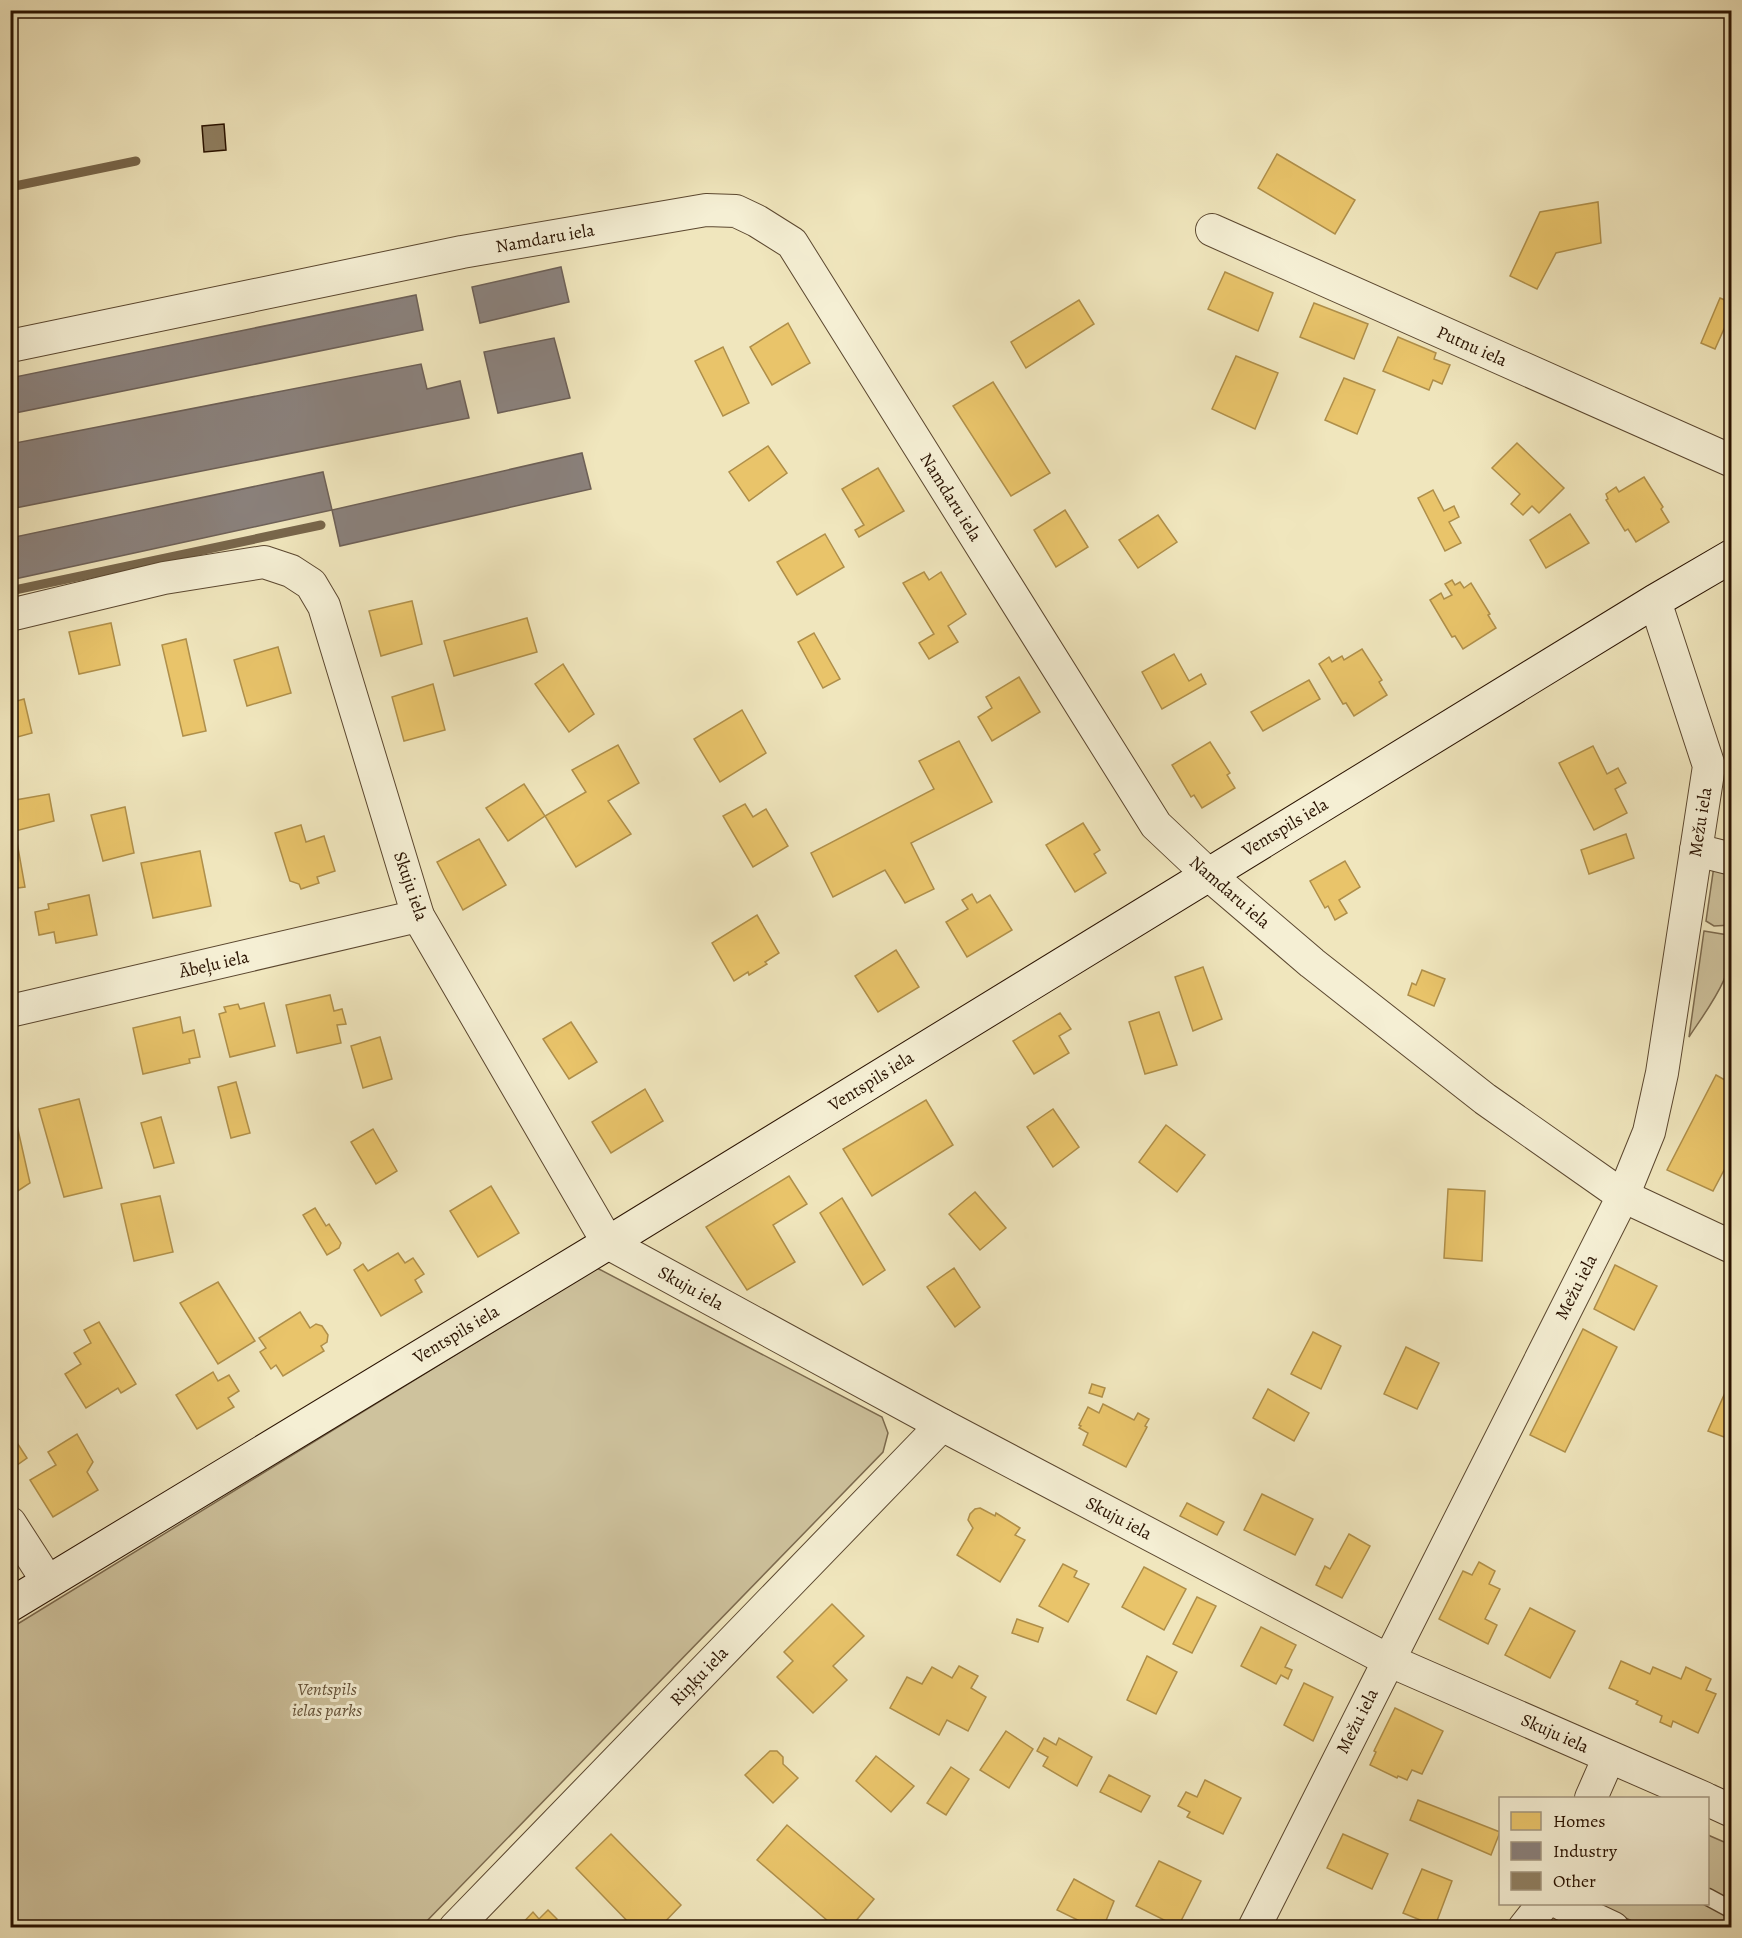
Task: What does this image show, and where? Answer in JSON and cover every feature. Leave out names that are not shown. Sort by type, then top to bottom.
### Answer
[{"type":"street","name":"Namdaru iela","points":[[10,346],[462,252],[706,210],[736,210],[792,243],[1156,825],[1208,874],[1312,963],[1485,1099],[1623,1196],[1731,1247]]},
{"type":"street","name":"Putnu iela","points":[[1212,230],[1731,461]]},
{"type":"street","name":"Ventspils iela","points":[[10,1605],[608,1243],[1731,556]]},
{"type":"street","name":"Skuju iela","points":[[10,615],[164,578],[264,561],[291,571],[311,584],[324,606],[418,916],[608,1243],[942,1425],[1388,1660],[1701,1797]]},
{"type":"street","name":"Mežu iela","points":[[1254,1928],[1623,1196],[1649,1132],[1658,1093],[1709,766],[1655,601]]},
{"type":"street","points":[[1696,850],[1731,859]]},
{"type":"street","name":"Ābeļu iela","points":[[10,1011],[418,916]]},
{"type":"street","name":"Riņķu iela","points":[[455,1928],[942,1425]]},
{"type":"street","points":[[10,1523],[48,1582]]},
{"type":"street","points":[[1591,1797],[1609,1757]]},
{"type":"street","name":"Skuju iela","points":[[1709,1800],[1731,1811]]},
{"type":"street","points":[[1524,1928],[1542,1905]]},
{"type":"street","points":[[1565,1905],[1612,1928]]},
{"type":"lane","points":[[1709,1898],[1731,1910]]},
{"type":"green space","points":[[1714,866],[1731,870],[1731,925],[1714,926],[1706,921]]},
{"type":"green space","points":[[1704,931],[1728,935],[1731,948],[1730,961],[1720,989],[1689,1037]]},
{"type":"green space","name":"Ventspils ielas parks","points":[[597,1268],[882,1417],[888,1433],[883,1452],[421,1927],[11,1928],[11,1628]]},
{"type":"green space","points":[[1709,1835],[1731,1845],[1731,1927],[1644,1927],[1599,1905],[1709,1905]]},
{"type":"building: Homes","points":[[1277,154],[1355,200],[1335,234],[1258,188]]},
{"type":"building: Homes","points":[[1598,202],[1601,243],[1556,253],[1537,289],[1510,276],[1540,212]]},
{"type":"building: Homes","points":[[1225,272],[1273,293],[1258,331],[1208,309]]},
{"type":"building: Homes","points":[[1720,298],[1732,303],[1732,311],[1715,349],[1701,343]]},
{"type":"building: Homes","points":[[1079,300],[1094,324],[1026,368],[1011,342]]},
{"type":"building: Homes","points":[[1314,303],[1368,324],[1354,359],[1300,337]]},
{"type":"building: Homes","points":[[788,323],[810,363],[772,385],[750,347]]},
{"type":"building: Homes","points":[[1398,337],[1436,353],[1434,359],[1450,365],[1442,384],[1433,380],[1429,390],[1383,371]]},
{"type":"building: Homes","points":[[723,347],[749,403],[723,416],[695,361]]},
{"type":"building: Homes","points":[[1236,356],[1278,373],[1255,429],[1212,409]]},
{"type":"building: Homes","points":[[1344,378],[1375,390],[1357,434],[1325,420]]},
{"type":"building: Homes","points":[[993,382],[1050,473],[1011,496],[953,406]]},
{"type":"building: Homes","points":[[1517,443],[1564,488],[1539,513],[1532,506],[1523,515],[1511,504],[1520,494],[1492,468]]},
{"type":"building: Homes","points":[[768,446],[787,473],[749,501],[729,472]]},
{"type":"building: Homes","points":[[878,468],[904,511],[859,537],[855,530],[864,525],[842,489]]},
{"type":"building: Homes","points":[[1644,477],[1663,507],[1661,509],[1669,522],[1636,542],[1628,529],[1625,531],[1606,500],[1608,499],[1606,494],[1616,487],[1619,492]]},
{"type":"building: Homes","points":[[1433,490],[1444,511],[1454,506],[1459,517],[1449,522],[1461,543],[1445,551],[1418,498]]},
{"type":"building: Homes","points":[[1065,510],[1088,547],[1056,567],[1034,530]]},
{"type":"building: Homes","points":[[1570,514],[1589,543],[1546,568],[1530,540]]},
{"type":"building: Homes","points":[[1158,515],[1177,542],[1138,568],[1119,540]]},
{"type":"building: Homes","points":[[825,534],[844,567],[797,595],[777,562]]},
{"type":"building: Homes","points":[[924,572],[929,580],[941,572],[966,614],[948,626],[958,642],[929,659],[919,643],[934,634],[903,583]]},
{"type":"building: Homes","points":[[1452,580],[1455,585],[1460,582],[1464,588],[1471,583],[1496,628],[1463,649],[1455,636],[1452,637],[1430,600],[1441,593],[1444,599],[1452,595],[1445,584]]},
{"type":"building: Homes","points":[[412,601],[422,644],[381,656],[369,611]]},
{"type":"building: Homes","points":[[527,618],[537,652],[454,676],[444,641]]},
{"type":"building: Homes","points":[[111,623],[120,665],[79,674],[69,632]]},
{"type":"building: Homes","points":[[814,633],[840,679],[823,688],[798,642]]},
{"type":"building: Homes","points":[[186,639],[206,731],[183,736],[162,645]]},
{"type":"building: Homes","points":[[278,647],[291,693],[247,706],[234,660]]},
{"type":"building: Homes","points":[[1362,649],[1382,680],[1379,682],[1387,695],[1354,716],[1346,703],[1343,704],[1319,664],[1329,657],[1332,662],[1342,656],[1344,660]]},
{"type":"building: Homes","points":[[1174,654],[1189,681],[1201,674],[1206,684],[1162,709],[1142,672]]},
{"type":"building: Homes","points":[[563,664],[594,714],[569,732],[535,684]]},
{"type":"building: Homes","points":[[1019,677],[1040,712],[992,741],[978,717],[992,708],[986,697]]},
{"type":"building: Homes","points":[[1309,680],[1320,699],[1263,731],[1251,712]]},
{"type":"building: Homes","points":[[433,684],[445,730],[404,741],[392,697]]},
{"type":"building: Homes","points":[[24,699],[32,733],[10,739],[10,703]]},
{"type":"building: Homes","points":[[742,710],[766,753],[720,782],[694,739]]},
{"type":"building: Homes","points":[[959,741],[992,802],[911,843],[934,889],[905,903],[885,870],[833,897],[811,853],[934,789],[919,761]]},
{"type":"building: Homes","points":[[1210,742],[1230,773],[1227,775],[1235,788],[1202,808],[1194,795],[1191,797],[1172,765]]},
{"type":"building: Homes","points":[[618,745],[639,783],[608,801],[631,834],[576,867],[545,816],[586,792],[572,770]]},
{"type":"building: Homes","points":[[1593,746],[1607,774],[1618,768],[1626,783],[1615,789],[1627,813],[1594,830],[1559,763]]},
{"type":"building: Homes","points":[[524,784],[545,816],[508,841],[486,808]]},
{"type":"building: Homes","points":[[49,794],[54,821],[15,831],[25,887],[10,889],[10,801]]},
{"type":"building: Homes","points":[[745,804],[753,817],[766,809],[788,846],[753,867],[723,816]]},
{"type":"building: Homes","points":[[125,807],[134,853],[103,861],[91,815]]},
{"type":"building: Homes","points":[[1083,823],[1100,850],[1094,854],[1106,873],[1075,892],[1046,845]]},
{"type":"building: Homes","points":[[301,825],[306,842],[324,836],[335,871],[317,877],[319,883],[301,889],[299,884],[290,881],[275,833]]},
{"type":"building: Homes","points":[[1626,834],[1634,858],[1589,874],[1581,850]]},
{"type":"building: Homes","points":[[479,839],[506,885],[463,910],[437,862]]},
{"type":"building: Homes","points":[[200,851],[211,906],[153,918],[141,863]]},
{"type":"building: Homes","points":[[1345,861],[1360,887],[1339,900],[1347,913],[1335,920],[1328,906],[1325,908],[1310,881]]},
{"type":"building: Homes","points":[[972,894],[977,903],[990,895],[1012,930],[967,957],[946,922],[968,909],[962,900]]},
{"type":"building: Homes","points":[[89,895],[97,935],[56,943],[54,932],[39,935],[35,912],[49,909],[48,904]]},
{"type":"building: Homes","points":[[757,915],[779,953],[765,962],[767,964],[734,981],[712,943]]},
{"type":"building: Homes","points":[[896,950],[919,987],[878,1012],[855,976]]},
{"type":"building: Homes","points":[[1203,967],[1222,1019],[1193,1031],[1175,977]]},
{"type":"building: Homes","points":[[1422,970],[1445,979],[1434,1006],[1408,995],[1412,983],[1416,985]]},
{"type":"building: Homes","points":[[330,995],[334,1011],[342,1009],[346,1024],[337,1025],[341,1043],[297,1053],[286,1005]]},
{"type":"building: Homes","points":[[264,1003],[275,1046],[230,1057],[219,1014],[226,1012],[224,1007],[238,1004],[240,1009]]},
{"type":"building: Homes","points":[[1159,1012],[1177,1065],[1145,1074],[1129,1022]]},
{"type":"building: Homes","points":[[1060,1013],[1071,1029],[1059,1036],[1069,1053],[1034,1074],[1013,1041]]},
{"type":"building: Homes","points":[[180,1017],[183,1033],[194,1030],[200,1057],[189,1059],[190,1063],[143,1074],[133,1028]]},
{"type":"building: Homes","points":[[571,1022],[597,1062],[569,1079],[543,1039]]},
{"type":"building: Homes","points":[[380,1037],[392,1079],[363,1088],[351,1046]]},
{"type":"building: Homes","points":[[1716,1075],[1732,1084],[1732,1155],[1713,1191],[1667,1170]]},
{"type":"building: Homes","points":[[236,1082],[250,1133],[231,1138],[218,1087]]},
{"type":"building: Homes","points":[[645,1089],[663,1121],[611,1153],[592,1122]]},
{"type":"building: Homes","points":[[79,1099],[102,1188],[64,1197],[39,1109]]},
{"type":"building: Homes","points":[[926,1100],[953,1145],[872,1196],[843,1149]]},
{"type":"building: Homes","points":[[1053,1109],[1079,1147],[1053,1167],[1027,1127]]},
{"type":"building: Homes","points":[[14,1112],[30,1183],[10,1196],[10,1113]]},
{"type":"building: Homes","points":[[161,1117],[174,1163],[154,1168],[141,1123]]},
{"type":"building: Homes","points":[[1166,1125],[1205,1155],[1177,1192],[1139,1162]]},
{"type":"building: Homes","points":[[373,1129],[397,1171],[376,1184],[351,1142]]},
{"type":"building: Homes","points":[[789,1176],[807,1204],[773,1225],[795,1262],[747,1290],[706,1227]]},
{"type":"building: Homes","points":[[491,1186],[519,1233],[478,1257],[450,1211]]},
{"type":"building: Homes","points":[[1448,1189],[1485,1191],[1482,1261],[1444,1258]]},
{"type":"building: Homes","points":[[975,1192],[1006,1228],[980,1250],[949,1214]]},
{"type":"building: Homes","points":[[160,1196],[173,1252],[134,1261],[121,1204]]},
{"type":"building: Homes","points":[[842,1198],[885,1270],[863,1285],[820,1213]]},
{"type":"building: Homes","points":[[315,1208],[326,1226],[329,1224],[341,1243],[339,1248],[327,1255],[303,1215]]},
{"type":"building: Homes","points":[[398,1253],[405,1263],[413,1258],[424,1274],[415,1280],[422,1292],[381,1316],[354,1270],[363,1264],[368,1271]]},
{"type":"building: Homes","points":[[1615,1265],[1657,1286],[1634,1330],[1594,1309]]},
{"type":"building: Homes","points":[[954,1268],[980,1307],[955,1327],[927,1287]]},
{"type":"building: Homes","points":[[218,1282],[255,1341],[218,1364],[180,1303]]},
{"type":"building: Homes","points":[[300,1312],[310,1328],[316,1324],[322,1326],[328,1335],[327,1342],[321,1346],[324,1351],[283,1376],[276,1365],[271,1369],[260,1352],[266,1348],[259,1338]]},
{"type":"building: Homes","points":[[99,1322],[136,1384],[121,1393],[118,1388],[86,1408],[65,1374],[81,1364],[74,1353],[91,1343],[84,1330]]},
{"type":"building: Homes","points":[[1583,1329],[1617,1347],[1565,1452],[1530,1435]]},
{"type":"building: Homes","points":[[1313,1332],[1341,1346],[1321,1389],[1291,1374]]},
{"type":"building: Homes","points":[[1406,1347],[1439,1363],[1417,1409],[1384,1394]]},
{"type":"building: Homes","points":[[213,1372],[218,1381],[229,1375],[239,1391],[228,1398],[234,1407],[197,1429],[176,1395]]},
{"type":"building: Homes","points":[[1092,1384],[1105,1388],[1102,1397],[1089,1393]]},
{"type":"building: Homes","points":[[1728,1386],[1732,1388],[1732,1440],[1708,1431]]},
{"type":"building: Homes","points":[[1268,1389],[1309,1413],[1294,1441],[1253,1418]]},
{"type":"building: Homes","points":[[1103,1404],[1134,1420],[1138,1413],[1149,1419],[1126,1467],[1083,1445],[1088,1433],[1079,1428],[1081,1426],[1079,1425],[1088,1407],[1099,1413]]},
{"type":"building: Homes","points":[[10,1432],[27,1458],[10,1470]]},
{"type":"building: Homes","points":[[77,1434],[93,1462],[87,1472],[98,1490],[53,1517],[30,1480],[56,1465],[48,1452]]},
{"type":"building: Homes","points":[[1262,1494],[1313,1519],[1295,1555],[1244,1530]]},
{"type":"building: Homes","points":[[1187,1503],[1224,1522],[1217,1535],[1180,1516]]},
{"type":"building: Homes","points":[[980,1508],[995,1516],[996,1513],[1020,1528],[1015,1535],[1025,1540],[1000,1582],[957,1555],[973,1528],[968,1520],[970,1514]]},
{"type":"building: Homes","points":[[1349,1534],[1370,1546],[1342,1598],[1316,1585],[1325,1566],[1330,1569]]},
{"type":"building: Homes","points":[[1479,1562],[1495,1571],[1489,1584],[1500,1589],[1485,1619],[1497,1625],[1488,1644],[1439,1619],[1463,1571],[1472,1575]]},
{"type":"building: Homes","points":[[1063,1564],[1077,1571],[1074,1577],[1089,1584],[1068,1622],[1039,1606]]},
{"type":"building: Homes","points":[[1144,1567],[1186,1589],[1164,1630],[1122,1607]]},
{"type":"building: Homes","points":[[1197,1597],[1216,1606],[1192,1653],[1173,1644]]},
{"type":"building: Homes","points":[[832,1604],[864,1636],[833,1666],[847,1680],[813,1713],[777,1677],[793,1661],[784,1652]]},
{"type":"building: Homes","points":[[1530,1608],[1575,1631],[1550,1678],[1505,1655]]},
{"type":"building: Homes","points":[[1017,1619],[1043,1628],[1038,1642],[1012,1633]]},
{"type":"building: Homes","points":[[1261,1627],[1296,1645],[1285,1667],[1292,1670],[1288,1679],[1281,1675],[1276,1684],[1241,1666]]},
{"type":"building: Homes","points":[[1147,1656],[1177,1672],[1156,1714],[1127,1700]]},
{"type":"building: Homes","points":[[1621,1661],[1650,1674],[1653,1667],[1681,1679],[1686,1667],[1711,1679],[1706,1690],[1716,1694],[1698,1733],[1673,1721],[1671,1727],[1660,1722],[1662,1716],[1636,1704],[1638,1701],[1609,1688]]},
{"type":"building: Homes","points":[[959,1666],[978,1676],[971,1688],[986,1697],[968,1731],[947,1720],[939,1735],[890,1708],[907,1677],[922,1684],[932,1667],[952,1678]]},
{"type":"building: Homes","points":[[1304,1683],[1333,1697],[1313,1741],[1284,1725]]},
{"type":"building: Homes","points":[[1395,1708],[1443,1731],[1422,1774],[1412,1770],[1407,1780],[1398,1776],[1397,1778],[1370,1765],[1376,1752],[1374,1751]]},
{"type":"building: Homes","points":[[1006,1731],[1033,1749],[1009,1788],[980,1770]]},
{"type":"building: Homes","points":[[1044,1738],[1056,1745],[1059,1738],[1092,1757],[1077,1786],[1043,1766],[1048,1757],[1037,1751]]},
{"type":"building: Homes","points":[[770,1751],[777,1751],[783,1757],[783,1764],[798,1778],[773,1803],[745,1775]]},
{"type":"building: Homes","points":[[876,1756],[914,1786],[891,1812],[856,1781]]},
{"type":"building: Homes","points":[[951,1767],[969,1779],[946,1815],[927,1803]]},
{"type":"building: Homes","points":[[1109,1775],[1150,1796],[1141,1812],[1100,1792]]},
{"type":"building: Homes","points":[[1205,1780],[1241,1798],[1223,1834],[1187,1817],[1190,1812],[1178,1806],[1186,1792],[1197,1797]]},
{"type":"building: Homes","points":[[1418,1800],[1499,1832],[1499,1835],[1491,1855],[1410,1820]]},
{"type":"building: Homes","points":[[787,1825],[874,1899],[850,1928],[836,1928],[757,1860]]},
{"type":"building: Homes","points":[[611,1834],[681,1905],[659,1928],[634,1928],[576,1868]]},
{"type":"building: Homes","points":[[1343,1834],[1388,1854],[1372,1889],[1327,1868]]},
{"type":"building: Homes","points":[[1159,1861],[1201,1881],[1178,1927],[1136,1906]]},
{"type":"building: Homes","points":[[1422,1869],[1452,1881],[1435,1926],[1403,1913]]},
{"type":"building: Homes","points":[[1074,1879],[1114,1901],[1103,1928],[1094,1928],[1057,1910]]},
{"type":"building: Homes","points":[[548,1910],[557,1919],[549,1928],[518,1928],[533,1912],[539,1919]]},
{"type":"building: Industry","points":[[561,267],[569,302],[480,323],[472,287]]},
{"type":"building: Industry","points":[[416,295],[423,330],[10,414],[10,378]]},
{"type":"building: Industry","points":[[554,338],[570,398],[498,413],[484,352]]},
{"type":"building: Industry","points":[[421,364],[427,389],[460,381],[469,418],[10,509],[10,444]]},
{"type":"building: Industry","points":[[582,453],[591,489],[340,546],[332,510]]},
{"type":"building: Industry","points":[[323,472],[332,510],[10,580],[10,538]]},
{"type":"building: Other","points":[[224,124],[226,150],[204,152],[202,126]]},
{"type":"waterway","points":[[10,187],[136,161]]},
{"type":"waterway","points":[[10,591],[321,525]]}]
